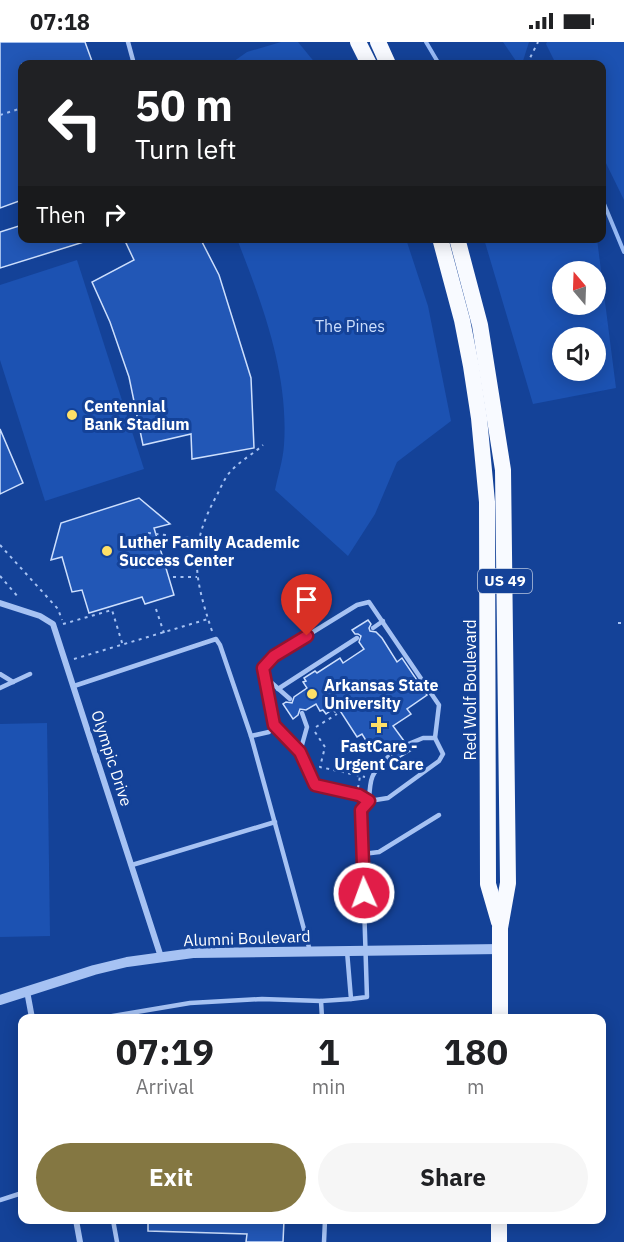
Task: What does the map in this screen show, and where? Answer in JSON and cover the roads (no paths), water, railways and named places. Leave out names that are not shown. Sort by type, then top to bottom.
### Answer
[{"type":"highway","points":[[358,42],[367,60]]},
{"type":"highway","points":[[378,42],[386,60]]},
{"type":"highway","name":"Red Wolf Boulevard","points":[[441,243],[462,320],[471,366],[486,492],[489,652],[488,884],[500,928],[500,1014]]},
{"type":"highway","name":"Red Wolf Boulevard","points":[[458,243],[480,325],[503,470],[508,884],[500,928]]},
{"type":"highway","points":[[499,1242],[500,1224]]},
{"type":"street","name":"Olympic Drive","points":[[0,603],[23,609],[51,621],[74,686],[160,957]]},
{"type":"street","name":"Alumni Boulevard","points":[[0,1000],[94,970],[160,957],[226,951],[501,949]]},
{"type":"street","points":[[27,991],[31,1014]]},
{"type":"street","points":[[77,1224],[80,1242]]},
{"type":"lane","points":[[128,42],[133,60]]},
{"type":"lane","points":[[369,602],[439,705],[435,738],[443,754],[439,761],[388,798],[369,801],[359,795],[315,785],[300,752],[274,725],[266,678],[263,668],[274,656],[357,605],[369,602]]},
{"type":"lane","points":[[373,628],[383,621]]},
{"type":"lane","points":[[278,688],[357,638]]},
{"type":"lane","points":[[74,686],[215,639],[220,645],[251,736],[310,951]]},
{"type":"lane","points":[[0,674],[13,682]]},
{"type":"lane","points":[[0,688],[30,674]]},
{"type":"lane","points":[[266,678],[290,699]]},
{"type":"lane","points":[[300,752],[307,727],[302,713]]},
{"type":"lane","points":[[251,736],[269,732],[274,725]]},
{"type":"lane","points":[[406,745],[423,738],[435,738]]},
{"type":"lane","points":[[126,1014],[190,1004],[262,999],[321,1001],[367,997],[361,810],[369,801],[371,778],[388,757]]},
{"type":"lane","points":[[363,854],[379,852],[439,815]]},
{"type":"lane","points":[[132,865],[275,822]]},
{"type":"lane","points":[[347,951],[351,999]]},
{"type":"lane","points":[[321,1001],[322,1014]]},
{"type":"lane","points":[[0,1200],[18,1194]]},
{"type":"lane","points":[[114,1224],[117,1242]]},
{"type":"lane","points":[[324,1242],[325,1224]]},
{"type":"waterway","points":[[426,42],[437,60]]},
{"type":"waterway","points":[[606,209],[624,252]]},
{"type":"place","name":"Centennial Bank Stadium","points":[[72,415]]},
{"type":"place","name":"Luther Family Academic Success Center","points":[[107,551]]},
{"type":"place","name":"Arkansas State University","points":[[312,694]]},
{"type":"place","name":"FastCare - Urgent Care","points":[[379,725]]},
{"type":"park label","name":"The Pines","points":[[350,326]]}]
